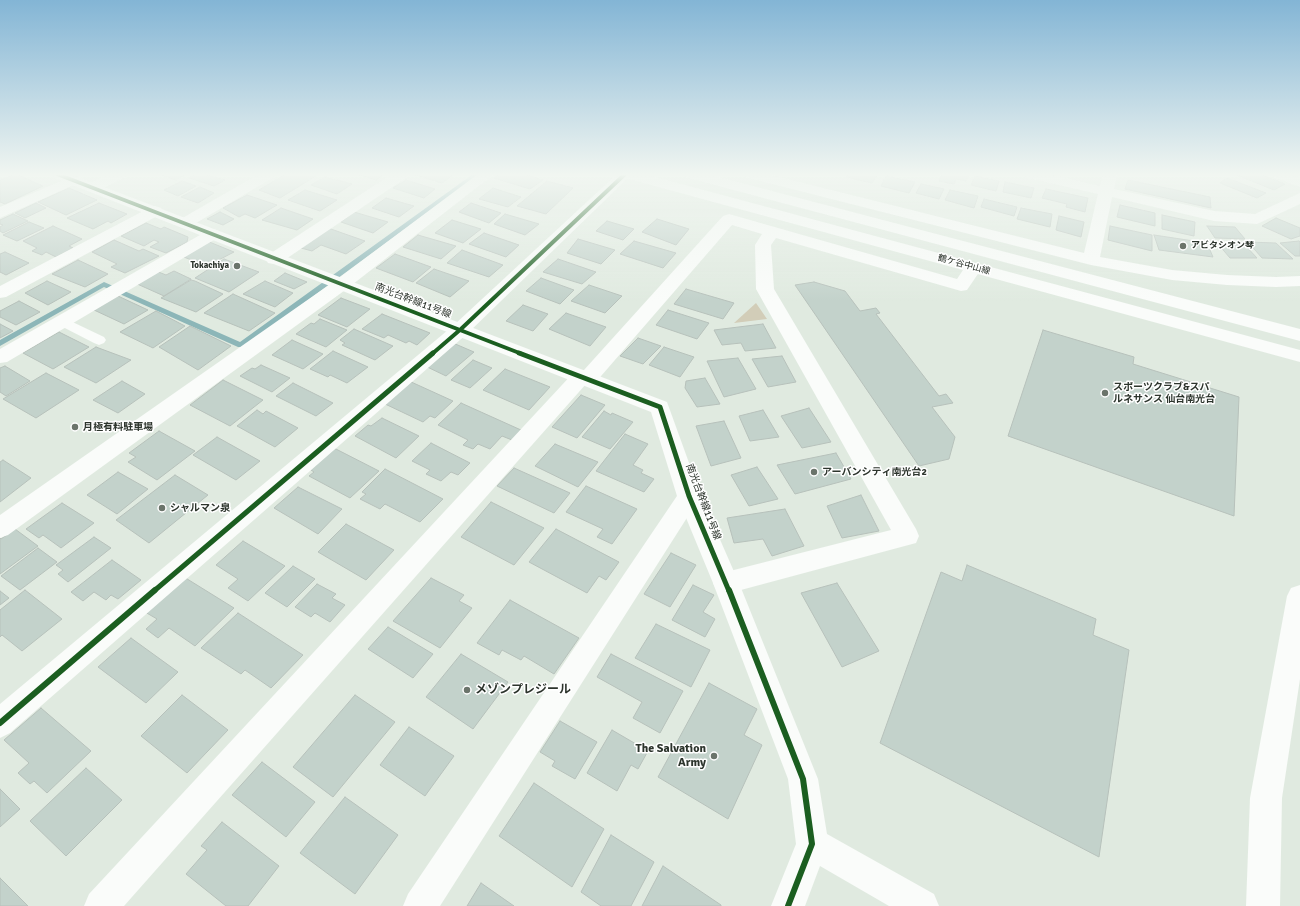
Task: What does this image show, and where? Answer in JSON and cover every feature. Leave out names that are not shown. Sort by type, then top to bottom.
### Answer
[{"type":"street","points":[[0,293],[145,216]]},
{"type":"street","name":"南光台幹線11号線","points":[[168,216],[660,407],[689,496],[726,583],[803,779],[812,844],[788,906]]},
{"type":"street","points":[[185,223],[197,216]]},
{"type":"street","points":[[274,258],[338,216]]},
{"type":"street","points":[[0,528],[334,281],[427,216]]},
{"type":"street","points":[[0,723],[461,329],[581,216]]},
{"type":"street","name":"鶴ケ谷中山線","points":[[782,216],[1300,356]]},
{"type":"street","points":[[850,216],[1300,335]]},
{"type":"street","points":[[918,216],[1091,260],[1180,276],[1227,280],[1276,282],[1300,281]]},
{"type":"street","points":[[1091,260],[1101,216]]},
{"type":"street","points":[[1218,216],[1256,219],[1262,216]]},
{"type":"street","points":[[101,906],[729,219],[961,286],[973,268]]},
{"type":"street","points":[[726,583],[907,536],[765,288],[763,245],[772,231]]},
{"type":"street","points":[[0,357],[213,234]]},
{"type":"street","points":[[420,906],[689,496]]},
{"type":"street","points":[[1263,906],[1266,798],[1300,596]]},
{"type":"street","points":[[812,844],[922,906]]},
{"type":"lane","points":[[62,321],[99,340]]},
{"type":"shaded area","points":[[756,303],[767,319],[734,323]]},
{"type":"building","points":[[8,216],[18,216],[28,221],[3,233],[0,231],[0,227],[3,225],[0,224],[0,220]]},
{"type":"building","points":[[71,216],[123,216],[111,223],[108,221],[93,229],[67,218]]},
{"type":"building","points":[[212,216],[229,216],[234,219],[223,225],[207,219]]},
{"type":"building","points":[[268,216],[305,216],[313,219],[297,230],[262,220]]},
{"type":"building","points":[[348,216],[369,216],[388,222],[373,233],[341,222]]},
{"type":"building","points":[[471,216],[497,216],[489,223]]},
{"type":"building","points":[[502,216],[513,216],[539,224],[525,235],[494,224]]},
{"type":"building","points":[[1018,216],[1052,216],[1050,227],[1017,219]]},
{"type":"building","points":[[1059,216],[1084,222],[1081,237],[1056,230]]},
{"type":"building","points":[[1155,216],[1155,226],[1117,217]]},
{"type":"building","points":[[1162,216],[1195,222],[1194,236],[1162,229]]},
{"type":"building","points":[[1276,218],[1300,228],[1300,236],[1291,239],[1262,226]]},
{"type":"building","points":[[657,219],[689,229],[676,245],[642,232]]},
{"type":"building","points":[[452,220],[481,229],[463,243],[435,233]]},
{"type":"building","points":[[607,221],[634,229],[623,240],[596,231]]},
{"type":"building","points":[[29,222],[44,228],[17,241],[3,235]]},
{"type":"building","points":[[146,223],[161,229],[164,227],[188,237],[187,242],[166,253],[150,247],[159,242],[154,240],[144,246],[121,236]]},
{"type":"building","points":[[53,226],[82,239],[69,246],[73,248],[56,257],[46,252],[42,255],[32,251],[37,248],[23,241]]},
{"type":"building","points":[[1110,226],[1152,235],[1152,251],[1108,240]]},
{"type":"building","points":[[1207,226],[1235,227],[1245,239],[1215,238]]},
{"type":"building","points":[[328,228],[365,241],[346,254],[321,245],[312,251],[301,248]]},
{"type":"building","points":[[484,233],[519,245],[506,257],[469,244]]},
{"type":"building","points":[[418,235],[456,246],[441,259],[403,247]]},
{"type":"building","name":"アビタシオン琴","points":[[1154,235],[1207,243],[1213,257],[1159,250]]},
{"type":"building","points":[[202,239],[234,252],[207,266],[176,254]]},
{"type":"building","points":[[578,239],[615,250],[601,264],[567,253]]},
{"type":"building","points":[[114,240],[139,251],[143,249],[159,256],[125,273],[111,267],[117,264],[92,252]]},
{"type":"building","points":[[634,241],[676,253],[663,268],[620,254]]},
{"type":"building","points":[[1299,241],[1300,256],[1295,256],[1280,243]]},
{"type":"building","points":[[1248,242],[1276,243],[1293,259],[1262,258]]},
{"type":"building","points":[[1218,244],[1244,244],[1257,258],[1230,258]]},
{"type":"building","points":[[462,250],[503,265],[489,277],[447,263]]},
{"type":"building","points":[[5,252],[29,263],[6,275],[0,272],[0,254]]},
{"type":"building","points":[[395,254],[431,267],[413,282],[376,268]]},
{"type":"building","points":[[224,259],[259,272],[229,292],[195,278]]},
{"type":"building","points":[[558,259],[596,272],[582,284],[543,272]]},
{"type":"building","points":[[78,260],[108,274],[85,287],[52,274]]},
{"type":"building","points":[[434,269],[469,281],[450,297],[416,283]]},
{"type":"building","points":[[156,271],[166,275],[174,271],[191,279],[164,296],[135,283]]},
{"type":"building","points":[[285,273],[307,282],[294,289],[274,281]]},
{"type":"building","points":[[541,278],[574,290],[560,304],[526,291]]},
{"type":"building","points":[[191,280],[223,294],[196,312],[161,298]]},
{"type":"building","points":[[47,281],[71,292],[48,305],[25,293]]},
{"type":"building","points":[[265,281],[293,293],[275,307],[243,294]]},
{"type":"building","points":[[814,282],[845,291],[860,311],[876,308],[880,313],[876,314],[939,396],[946,394],[953,403],[932,407],[955,437],[949,459],[919,466],[795,285]]},
{"type":"building","points":[[589,285],[622,296],[605,313],[571,301]]},
{"type":"building","points":[[686,289],[734,303],[723,319],[674,304]]},
{"type":"building","points":[[233,294],[275,313],[249,331],[204,313]]},
{"type":"building","points":[[118,296],[148,310],[124,324],[94,310]]},
{"type":"building","points":[[341,298],[370,309],[347,327],[318,315]]},
{"type":"building","points":[[19,301],[40,312],[16,325],[0,317],[0,311]]},
{"type":"building","points":[[523,305],[548,314],[533,331],[506,321]]},
{"type":"building","points":[[668,310],[709,323],[697,339],[656,325]]},
{"type":"building","points":[[156,311],[185,326],[153,348],[120,332]]},
{"type":"building","points":[[566,313],[606,327],[590,346],[549,329]]},
{"type":"building","points":[[382,314],[430,333],[417,345],[409,341],[406,343],[388,335],[384,338],[362,329]]},
{"type":"building","points":[[320,319],[347,330],[326,347],[296,334],[311,323],[314,324]]},
{"type":"building","points":[[0,324],[13,331],[0,338]]},
{"type":"building","points":[[763,324],[776,348],[745,351],[741,343],[722,345],[714,330]]},
{"type":"building","points":[[190,326],[231,346],[198,370],[159,347]]},
{"type":"building","points":[[354,329],[393,346],[375,360],[342,345],[345,343],[340,340]]},
{"type":"building","points":[[1043,330],[1134,357],[1133,364],[1239,397],[1234,516],[1008,436]]},
{"type":"building","points":[[59,332],[89,347],[53,369],[23,353]]},
{"type":"building","points":[[638,338],[661,346],[643,364],[620,356]]},
{"type":"building","points":[[292,340],[323,354],[303,369],[272,355]]},
{"type":"building","points":[[453,343],[474,352],[446,376],[421,364]]},
{"type":"building","points":[[96,347],[131,360],[96,383],[64,367]]},
{"type":"building","points":[[664,347],[694,357],[680,377],[649,365]]},
{"type":"building","points":[[333,351],[368,367],[347,383],[330,375],[328,377],[310,369]]},
{"type":"building","points":[[782,356],[796,382],[768,387],[752,359]]},
{"type":"building","points":[[738,358],[756,389],[724,397],[707,361]]},
{"type":"building","points":[[473,360],[492,368],[470,388],[451,380]]},
{"type":"building","points":[[261,365],[290,378],[272,392],[240,376],[252,368],[255,369]]},
{"type":"building","points":[[5,366],[30,381],[6,396],[0,392],[0,368]]},
{"type":"building","points":[[505,369],[550,387],[529,410],[483,390]]},
{"type":"building","points":[[46,373],[79,390],[36,418],[3,399]]},
{"type":"building","points":[[705,378],[720,404],[697,407],[685,388],[686,381]]},
{"type":"building","points":[[223,380],[263,400],[230,426],[190,405]]},
{"type":"building","points":[[122,381],[145,394],[118,413],[93,400]]},
{"type":"building","points":[[409,381],[453,401],[435,418],[430,416],[423,422],[383,403]]},
{"type":"building","points":[[293,383],[333,403],[316,416],[276,396]]},
{"type":"building","points":[[581,395],[605,405],[577,438],[552,427]]},
{"type":"building","points":[[461,403],[521,430],[512,440],[502,436],[490,449],[478,444],[473,449],[463,445],[468,440],[438,425]]},
{"type":"building","points":[[809,408],[831,442],[802,448],[781,416]]},
{"type":"building","points":[[257,410],[263,414],[266,411],[298,428],[275,447],[237,426]]},
{"type":"building","points":[[763,410],[779,437],[750,441],[739,416]]},
{"type":"building","points":[[604,411],[611,415],[612,413],[633,422],[610,449],[582,437]]},
{"type":"building","points":[[382,418],[419,436],[396,458],[355,436],[368,425],[371,426]]},
{"type":"building","points":[[724,421],[741,458],[711,466],[696,426]]},
{"type":"building","points":[[159,431],[195,451],[157,480],[128,462],[136,457],[129,453]]},
{"type":"building","points":[[625,434],[648,444],[633,465],[643,470],[641,473],[654,479],[644,492],[596,471]]},
{"type":"building","points":[[217,437],[260,461],[236,480],[193,455]]},
{"type":"building","points":[[431,443],[470,463],[458,475],[451,472],[441,481],[426,474],[430,470],[412,461]]},
{"type":"building","points":[[555,444],[598,462],[578,487],[535,466]]},
{"type":"building","points":[[332,447],[379,471],[350,498],[309,476],[314,472],[308,468]]},
{"type":"building","name":"アーバンシティ南光台2","points":[[836,453],[851,479],[795,494],[777,465]]},
{"type":"building","points":[[3,460],[31,478],[0,502],[0,462]]},
{"type":"building","points":[[757,467],[778,499],[749,506],[731,475]]},
{"type":"building","points":[[514,468],[570,493],[554,513],[497,486]]},
{"type":"building","points":[[385,469],[443,499],[420,522],[385,504],[380,509],[360,499],[366,494],[362,492]]},
{"type":"building","points":[[118,472],[148,489],[117,514],[87,495]]},
{"type":"building","name":"シャルマン泉","points":[[175,475],[208,495],[149,543],[116,520]]},
{"type":"building","points":[[586,486],[637,509],[612,544],[597,537],[603,529],[566,512]]},
{"type":"building","points":[[298,487],[342,509],[318,534],[274,508]]},
{"type":"building","points":[[861,495],[879,531],[842,538],[827,506]]},
{"type":"building","points":[[491,502],[544,528],[514,565],[461,537]]},
{"type":"building","points":[[62,503],[94,523],[61,548],[43,535],[39,538],[26,529]]},
{"type":"building","points":[[785,509],[804,546],[772,556],[763,539],[734,543],[727,518]]},
{"type":"building","points":[[346,524],[394,550],[366,580],[318,552]]},
{"type":"building","points":[[15,529],[38,546],[0,574],[0,538],[1,539]]},
{"type":"building","points":[[556,529],[619,562],[606,580],[599,576],[587,593],[529,562]]},
{"type":"building","points":[[94,537],[111,548],[68,582],[58,574],[63,570],[56,565]]},
{"type":"building","points":[[243,541],[285,566],[248,601],[228,588],[238,579],[216,565]]},
{"type":"building","points":[[38,548],[57,562],[20,590],[1,576]]},
{"type":"building","points":[[671,553],[696,565],[670,607],[644,594]]},
{"type":"building","points":[[112,560],[141,580],[118,599],[111,595],[106,600],[94,592],[83,601],[71,592]]},
{"type":"building","points":[[967,565],[1096,619],[1093,635],[1129,650],[1099,857],[880,743],[941,572],[962,581]]},
{"type":"building","points":[[293,566],[315,579],[287,607],[265,593]]},
{"type":"building","points":[[184,577],[234,608],[195,646],[169,628],[158,638],[146,629],[157,619],[145,612]]},
{"type":"building","points":[[431,578],[464,595],[459,601],[472,608],[440,648],[393,621]]},
{"type":"building","points":[[837,583],[879,651],[842,667],[801,593]]},
{"type":"building","points":[[317,584],[336,594],[332,598],[345,605],[330,622],[315,613],[311,617],[295,607]]},
{"type":"building","points":[[693,585],[714,595],[703,612],[715,619],[705,637],[672,620]]},
{"type":"building","points":[[25,590],[62,619],[22,651],[2,635],[0,637],[0,610]]},
{"type":"building","points":[[0,591],[9,598],[0,605]]},
{"type":"building","points":[[510,600],[579,638],[554,674],[524,656],[521,660],[502,650],[499,655],[477,643]]},
{"type":"building","points":[[238,613],[303,655],[271,688],[245,670],[241,674],[201,648]]},
{"type":"building","points":[[656,624],[710,650],[691,687],[635,658]]},
{"type":"building","points":[[388,627],[433,654],[413,678],[368,649]]},
{"type":"building","points":[[131,638],[178,672],[146,703],[98,667]]},
{"type":"building","name":"メゾンプレジール","points":[[461,654],[508,682],[473,729],[426,697]]},
{"type":"building","points":[[611,654],[683,691],[660,733],[633,718],[642,702],[597,677]]},
{"type":"building","points":[[709,683],[757,709],[744,735],[762,745],[728,819],[658,777]]},
{"type":"building","points":[[182,695],[228,730],[187,773],[141,736]]},
{"type":"building","points":[[355,695],[395,722],[333,797],[293,767]]},
{"type":"building","points":[[41,708],[91,751],[47,793],[34,781],[30,784],[18,773],[29,763],[4,740]]},
{"type":"building","points":[[560,721],[597,742],[575,779],[552,766],[555,761],[540,752]]},
{"type":"building","points":[[409,727],[454,756],[425,796],[380,765]]},
{"type":"building","points":[[612,730],[648,751],[638,769],[631,765],[617,791],[587,773]]},
{"type":"building","points":[[262,762],[315,802],[286,837],[232,795]]},
{"type":"building","points":[[86,768],[122,800],[66,856],[30,821]]},
{"type":"building","points":[[534,783],[604,829],[572,887],[499,836]]},
{"type":"building","points":[[0,789],[20,809],[0,827]]},
{"type":"building","points":[[345,797],[398,835],[355,894],[300,853]]},
{"type":"building","points":[[222,822],[279,866],[248,906],[226,906],[186,874],[207,850],[201,846]]},
{"type":"building","points":[[611,835],[654,862],[631,906],[601,906],[581,892]]},
{"type":"building","points":[[663,866],[721,905],[721,906],[642,906]]},
{"type":"building","points":[[0,878],[28,906],[0,906]]},
{"type":"building","points":[[481,883],[514,906],[467,906]]},
{"type":"waterway","points":[[0,343],[104,284],[241,345],[419,216]]},
{"type":"cycle path","points":[[166,216],[660,407],[689,496],[726,583],[803,779],[812,844],[788,906]]},
{"type":"cycle path","points":[[0,723],[461,329],[580,216]]},
{"type":"place","name":"アビタシオン琴","points":[[1183,246]]},
{"type":"place","name":"Tokachiya","points":[[237,266]]},
{"type":"place","name":"スポーツクラブ&スパ ルネサンス 仙台南光台","points":[[1105,393]]},
{"type":"place","name":"月極有料駐車場","points":[[75,427]]},
{"type":"place","name":"アーバンシティ南光台2","points":[[814,472]]},
{"type":"place","name":"シャルマン泉","points":[[162,508]]},
{"type":"place","name":"メゾンプレジール","points":[[467,690]]},
{"type":"place","name":"The Salvation Army","points":[[714,756]]}]
